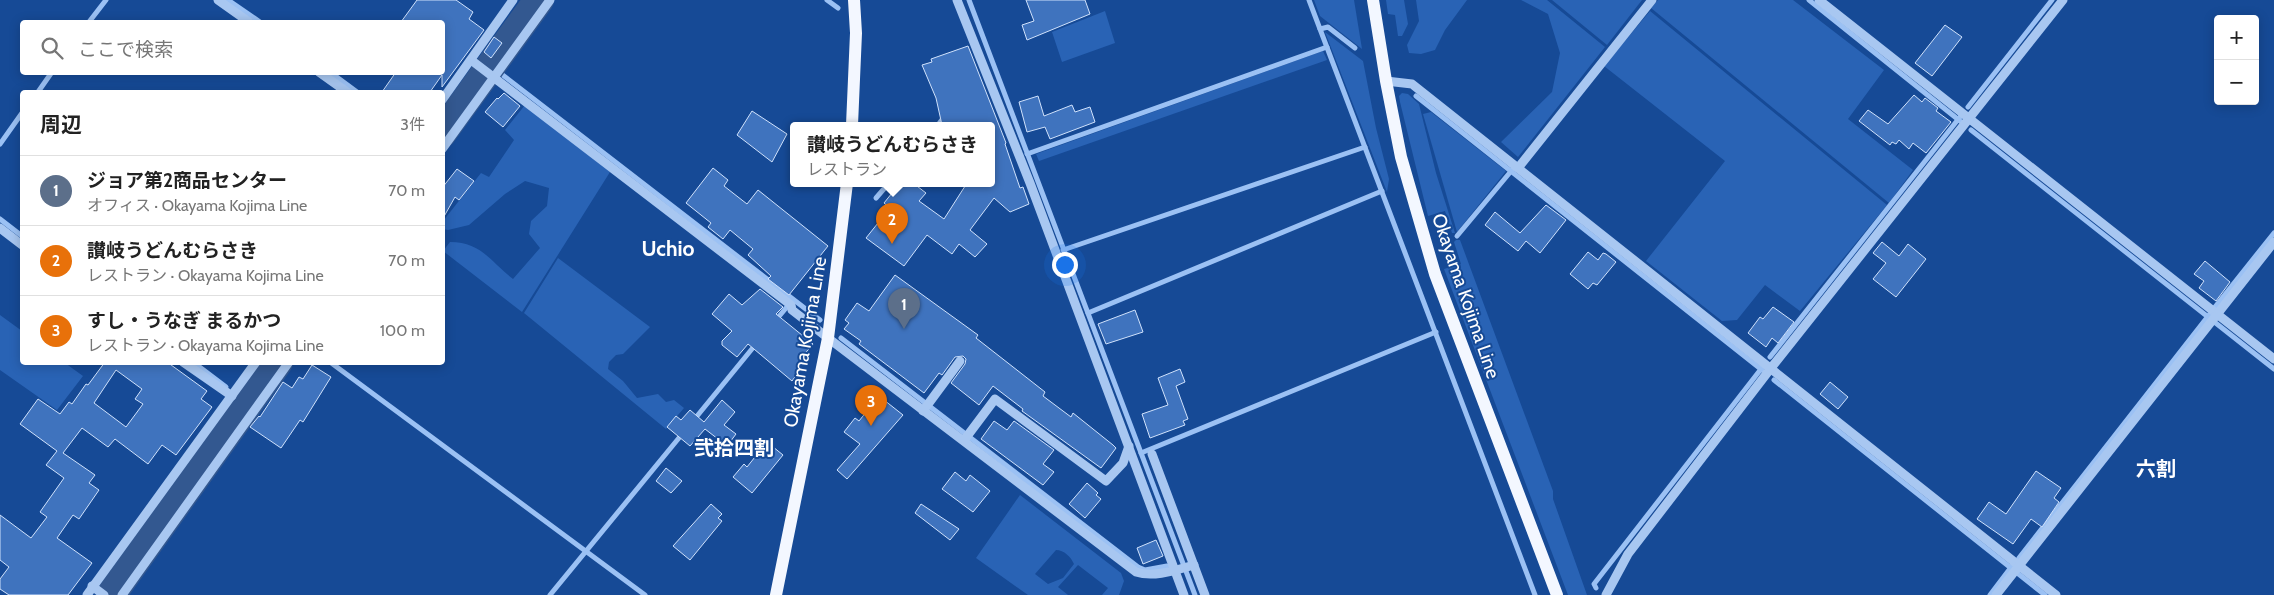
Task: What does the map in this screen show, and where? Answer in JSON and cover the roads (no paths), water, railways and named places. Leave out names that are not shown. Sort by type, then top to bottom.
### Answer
[{"type":"main road","points":[[852,122],[856,33],[854,0]]},
{"type":"main road","name":"Okayama Kojima Line","points":[[1373,0],[1401,157],[1435,274],[1557,595]]},
{"type":"main road","name":"Okayama Kojima Line","points":[[776,595],[828,338],[838,272],[847,187]]},
{"type":"street","points":[[218,0],[246,20]]},
{"type":"street","points":[[445,96],[513,0]]},
{"type":"street","points":[[445,145],[495,73],[550,0]]},
{"type":"street","points":[[957,0],[1030,183],[1129,446],[1185,567],[1205,595]]},
{"type":"street","points":[[1518,168],[1652,0]]},
{"type":"street","points":[[1819,0],[1969,119],[2213,318],[2274,360]]},
{"type":"street","points":[[1606,595],[1628,554],[1771,368],[2063,0]]},
{"type":"street","points":[[471,60],[482,69],[495,73],[789,303],[792,310],[1136,572],[1144,575],[1185,567]]},
{"type":"street","points":[[323,75],[344,90]]},
{"type":"street","points":[[1386,81],[1412,84],[1771,368],[2016,569],[2056,595]]},
{"type":"street","points":[[0,228],[20,243]]},
{"type":"street","points":[[1996,595],[2274,242]]},
{"type":"street","points":[[924,409],[960,361]]},
{"type":"street","points":[[186,365],[232,396]]},
{"type":"street","points":[[87,595],[254,365]]},
{"type":"street","points":[[122,595],[287,365]]},
{"type":"street","points":[[967,436],[995,399],[1106,481],[1123,463],[1129,446]]},
{"type":"street","points":[[1152,454],[1185,567],[1184,595]]},
{"type":"street","points":[[92,586],[103,595]]},
{"type":"waterway","points":[[91,20],[106,0]]},
{"type":"waterway","points":[[228,0],[257,20]]},
{"type":"waterway","points":[[445,129],[539,0]]},
{"type":"waterway","points":[[827,0],[838,8]]},
{"type":"waterway","points":[[969,0],[1195,595]]},
{"type":"waterway","points":[[1309,0],[1535,595]]},
{"type":"waterway","points":[[1809,0],[1960,121]]},
{"type":"waterway","points":[[1968,107],[2052,0]]},
{"type":"waterway","points":[[1320,29],[1328,27],[1355,48]]},
{"type":"waterway","points":[[1027,154],[1327,47]]},
{"type":"waterway","points":[[491,66],[820,320]]},
{"type":"waterway","points":[[39,90],[50,75]]},
{"type":"waterway","points":[[334,75],[354,90]]},
{"type":"waterway","points":[[1416,96],[1762,370]]},
{"type":"waterway","points":[[0,144],[20,116]]},
{"type":"waterway","points":[[940,122],[944,117]]},
{"type":"waterway","points":[[1770,357],[1960,117]]},
{"type":"waterway","points":[[1971,130],[2274,369]]},
{"type":"waterway","points":[[1063,250],[1365,147]]},
{"type":"waterway","points":[[1457,236],[1512,170]]},
{"type":"waterway","points":[[876,198],[886,187]]},
{"type":"waterway","points":[[1088,313],[1382,191]]},
{"type":"waterway","points":[[0,219],[20,234]]},
{"type":"waterway","points":[[2215,307],[2274,233]]},
{"type":"waterway","points":[[776,320],[791,302]]},
{"type":"waterway","points":[[2019,558],[2209,315]]},
{"type":"waterway","points":[[1141,453],[1436,332]]},
{"type":"waterway","points":[[841,338],[1138,567],[1145,570],[1167,566]]},
{"type":"waterway","points":[[693,421],[756,344]]},
{"type":"waterway","points":[[197,365],[226,387]]},
{"type":"waterway","points":[[111,595],[276,365]]},
{"type":"waterway","points":[[334,365],[645,595]]},
{"type":"waterway","points":[[1596,588],[1594,584],[1761,369]]},
{"type":"waterway","points":[[1774,380],[2045,595]]},
{"type":"waterway","points":[[245,400],[249,402]]},
{"type":"waterway","points":[[550,595],[683,433]]},
{"type":"waterway","points":[[1990,595],[2012,566]]},
{"type":"place","name":"讃岐うどんむらさき","points":[[892,244]]},
{"type":"place","name":"ジョア第2商品センター","points":[[904,329]]},
{"type":"place","name":"すし・うなぎ まるかつ","points":[[871,426]]},
{"type":"district","name":"Uchio","points":[[668,248]]},
{"type":"district","name":"弐拾四割","points":[[734,448]]},
{"type":"district","name":"六割","points":[[2156,469]]}]
